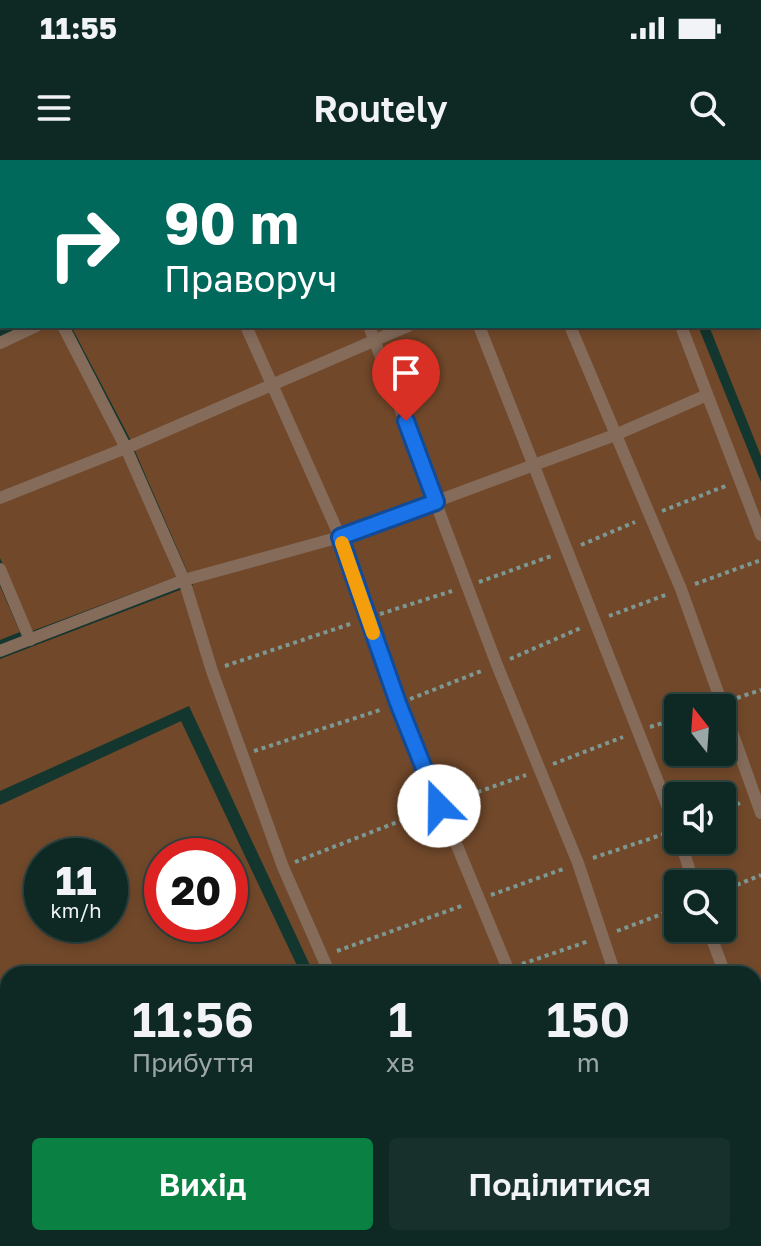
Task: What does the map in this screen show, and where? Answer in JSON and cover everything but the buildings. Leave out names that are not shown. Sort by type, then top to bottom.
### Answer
[{"type":"lane","points":[[0,343],[32,328]]},
{"type":"lane","points":[[64,328],[126,448],[184,580],[212,671],[283,867],[326,966]]},
{"type":"lane","points":[[247,328],[270,386],[340,537],[393,689],[506,966]]},
{"type":"lane","points":[[370,328],[539,770],[578,863],[612,966]]},
{"type":"lane","points":[[0,498],[126,448],[403,328]]},
{"type":"lane","points":[[480,328],[536,464],[664,799]]},
{"type":"lane","points":[[571,328],[681,589],[761,813]]},
{"type":"lane","points":[[682,328],[761,535]]},
{"type":"lane","points":[[0,651],[184,580],[340,537],[615,435],[707,395]]},
{"type":"lane","points":[[0,569],[30,640]]},
{"type":"lane","points":[[713,942],[722,966]]},
{"type":"path","points":[[283,867],[664,723]]},
{"type":"path","points":[[322,957],[578,863],[664,836]]},
{"type":"path","points":[[736,885],[761,875]]},
{"type":"shaded area","points":[[37,328],[62,328],[122,447],[0,495],[0,346]]},
{"type":"shaded area","points":[[72,328],[699,328],[761,482],[761,966],[310,966],[189,706],[0,791],[0,659],[193,585],[129,437]]},
{"type":"shaded area","points":[[710,328],[761,328],[761,456]]},
{"type":"shaded area","points":[[125,454],[176,577],[32,631],[0,558],[0,503]]},
{"type":"shaded area","points":[[0,586],[20,632],[0,640]]},
{"type":"shaded area","points":[[181,721],[236,838],[144,838],[144,942],[248,942],[248,862],[297,966],[0,966],[0,805]]},
{"type":"slow traffic","points":[[342,543],[373,633]]},
{"type":"route","points":[[406,421],[436,502],[340,537],[398,703],[439,806]]}]
